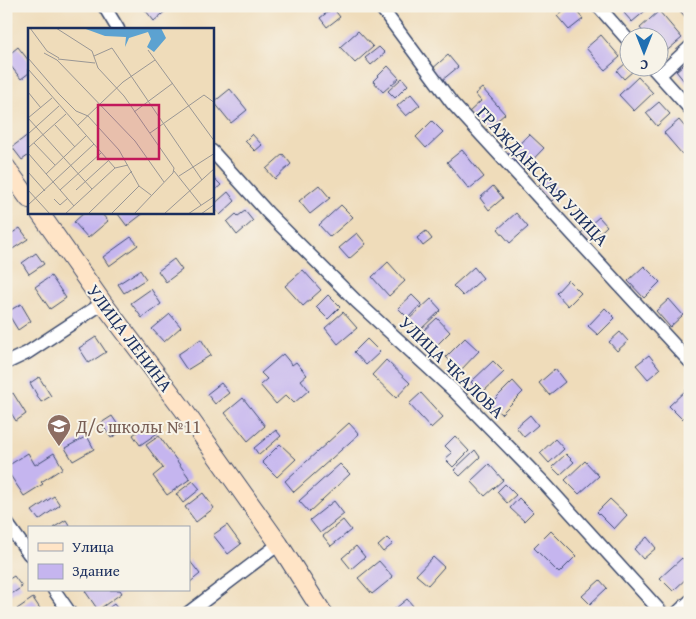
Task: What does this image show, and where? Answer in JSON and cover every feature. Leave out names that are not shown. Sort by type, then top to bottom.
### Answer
[{"type":"main road","points":[[6,167],[28,198]]},
{"type":"main road","name":"УЛИЦА ЛЕНИНА","points":[[40,214],[103,304],[184,409],[279,544],[323,613]]},
{"type":"street","points":[[104,6],[117,28]]},
{"type":"street","name":"ГРАЖДАНСКАЯ УЛИЦА","points":[[380,6],[452,103],[690,362]]},
{"type":"street","points":[[598,6],[618,29]]},
{"type":"street","points":[[668,63],[690,47]]},
{"type":"street","points":[[663,78],[690,109]]},
{"type":"street","name":"УЛИЦА ЧКАЛОВА","points":[[214,153],[268,213],[356,301],[454,391],[546,486],[662,613]]},
{"type":"street","points":[[6,363],[27,352],[103,304]]},
{"type":"street","points":[[6,522],[28,553]]},
{"type":"street","points":[[188,613],[279,544]]},
{"type":"street","points":[[55,592],[70,613]]},
{"type":"street","points":[[676,613],[690,601]]},
{"type":"building","points":[[142,6],[168,6],[169,8],[154,21]]},
{"type":"building","points":[[569,6],[572,6],[583,19],[569,30],[557,16]]},
{"type":"building","points":[[633,6],[651,6],[632,22],[624,13]]},
{"type":"building","points":[[685,6],[690,6],[690,22],[680,11]]},
{"type":"building","points":[[333,8],[340,17],[327,27],[320,18]]},
{"type":"building","points":[[659,11],[682,38],[668,50],[668,28],[640,28]]},
{"type":"building","points":[[358,31],[373,47],[355,63],[340,47]]},
{"type":"building","points":[[601,35],[618,55],[618,59],[605,70],[586,48]]},
{"type":"building","points":[[18,47],[28,60],[28,74],[21,79],[6,60],[6,57]]},
{"type":"building","points":[[379,47],[385,53],[371,65],[365,58]]},
{"type":"building","points":[[448,55],[458,67],[441,81],[431,70]]},
{"type":"building","points":[[690,59],[690,85],[688,86],[676,71]]},
{"type":"building","points":[[388,66],[399,78],[383,92],[373,81]]},
{"type":"building","points":[[402,78],[408,85],[395,98],[388,91]]},
{"type":"building","points":[[637,78],[653,93],[634,111],[619,95]]},
{"type":"building","points":[[482,88],[505,114],[485,131],[468,113],[481,101],[475,94]]},
{"type":"building","points":[[230,89],[247,110],[231,123],[214,102]]},
{"type":"building","points":[[411,94],[420,105],[406,116],[397,106]]},
{"type":"building","points":[[659,102],[670,114],[657,126],[646,113]]},
{"type":"building","points":[[679,120],[690,133],[690,147],[682,154],[664,133]]},
{"type":"building","points":[[432,121],[443,132],[426,148],[416,137]]},
{"type":"building","points":[[252,134],[262,145],[255,151],[245,141]]},
{"type":"building","points":[[529,134],[544,148],[522,171],[507,157]]},
{"type":"building","points":[[28,135],[28,156],[22,160],[12,147]]},
{"type":"building","points":[[462,150],[484,177],[469,189],[447,162]]},
{"type":"building","points":[[283,154],[291,164],[275,179],[266,169]]},
{"type":"building","points":[[547,177],[561,192],[551,202],[537,187]]},
{"type":"building","points":[[214,178],[221,185],[214,191]]},
{"type":"building","points":[[319,185],[330,198],[310,214],[299,201]]},
{"type":"building","points":[[493,186],[503,198],[489,210],[480,198]]},
{"type":"building","points":[[228,192],[235,201],[220,215],[214,208],[214,204]]},
{"type":"building","points":[[341,205],[353,217],[330,237],[319,225]]},
{"type":"building","points":[[245,211],[253,221],[237,235],[227,222],[236,214],[238,216]]},
{"type":"building","points":[[516,213],[528,227],[510,243],[498,229]]},
{"type":"building","points":[[83,214],[102,214],[108,221],[88,238],[74,222]]},
{"type":"building","points":[[118,214],[142,214],[127,226]]},
{"type":"building","points":[[599,217],[607,226],[590,242],[581,233]]},
{"type":"building","points":[[20,228],[28,239],[8,252],[6,237]]},
{"type":"building","points":[[426,231],[432,239],[423,246],[417,238]]},
{"type":"building","points":[[357,233],[366,244],[349,259],[339,248]]},
{"type":"building","points":[[131,237],[138,245],[109,266],[103,257]]},
{"type":"building","points":[[36,253],[44,264],[29,274],[22,263]]},
{"type":"building","points":[[174,259],[182,270],[166,282],[158,271]]},
{"type":"building","points":[[388,262],[405,281],[389,296],[372,277]]},
{"type":"building","points":[[644,266],[660,282],[644,298],[628,281]]},
{"type":"building","points":[[474,267],[483,278],[463,296],[453,286]]},
{"type":"building","points":[[140,270],[146,279],[124,293],[118,284]]},
{"type":"building","points":[[303,270],[321,290],[303,306],[285,286]]},
{"type":"building","points":[[51,276],[66,298],[50,309],[35,287]]},
{"type":"building","points":[[568,280],[581,293],[568,306],[556,293]]},
{"type":"building","points":[[151,289],[161,304],[142,318],[131,303]]},
{"type":"building","points":[[328,295],[340,307],[328,319],[316,307]]},
{"type":"building","points":[[412,295],[421,304],[408,318],[398,308]]},
{"type":"building","points":[[431,299],[441,310],[419,331],[408,320]]},
{"type":"building","points":[[669,299],[683,315],[670,327],[656,311]]},
{"type":"building","points":[[21,304],[31,321],[18,330],[7,312]]},
{"type":"building","points":[[605,308],[615,318],[598,335],[588,326]]},
{"type":"building","points":[[343,312],[357,328],[338,344],[325,328]]},
{"type":"building","points":[[170,314],[181,327],[164,342],[152,329]]},
{"type":"building","points":[[437,318],[450,332],[436,346],[422,332]]},
{"type":"building","points":[[620,332],[628,341],[617,351],[609,342]]},
{"type":"building","points":[[96,337],[106,352],[89,363],[79,348]]},
{"type":"building","points":[[465,338],[479,351],[460,371],[446,357]]},
{"type":"building","points":[[201,339],[211,355],[187,370],[177,355]]},
{"type":"building","points":[[367,339],[380,352],[366,365],[354,352]]},
{"type":"building","points":[[283,354],[292,365],[296,362],[307,375],[301,380],[309,390],[294,403],[286,395],[276,404],[260,385],[267,379],[261,373]]},
{"type":"building","points":[[649,355],[660,369],[648,379],[636,365]]},
{"type":"building","points":[[386,360],[410,383],[396,398],[372,375]]},
{"type":"building","points":[[493,361],[504,372],[482,393],[471,382]]},
{"type":"building","points":[[555,369],[565,382],[549,395],[539,383]]},
{"type":"building","points":[[39,377],[51,396],[41,402],[30,383]]},
{"type":"building","points":[[513,381],[523,392],[501,414],[490,404]]},
{"type":"building","points":[[221,383],[229,393],[215,404],[207,394]]},
{"type":"building","points":[[686,390],[690,394],[690,412],[682,419],[669,406]]},
{"type":"building","points":[[13,393],[26,414],[16,421],[6,405],[6,398]]},
{"type":"building","points":[[421,393],[443,417],[431,428],[409,404]]},
{"type":"building","points":[[243,398],[265,426],[248,441],[225,413]]},
{"type":"building","points":[[530,415],[538,425],[524,437],[516,427]]},
{"type":"building","points":[[112,416],[122,431],[111,438],[101,423]]},
{"type":"building","points":[[151,421],[159,432],[140,445],[133,435]]},
{"type":"building","points":[[349,423],[359,434],[294,492],[285,481]]},
{"type":"building","points":[[276,430],[281,436],[259,455],[254,448]]},
{"type":"building","points":[[87,436],[94,449],[73,461],[65,448]]},
{"type":"building","points":[[159,436],[190,479],[167,495],[153,476],[163,468],[146,445]]},
{"type":"building","points":[[455,436],[469,451],[453,467],[445,459],[452,453],[445,446]]},
{"type":"building","points":[[555,439],[564,449],[549,463],[540,453]]},
{"type":"building","points":[[280,444],[296,459],[277,477],[262,462]]},
{"type":"building","points":[[475,450],[480,457],[460,476],[454,470]]},
{"type":"building","points":[[28,453],[35,465],[54,453],[63,468],[24,496],[6,467]]},
{"type":"building","points":[[566,454],[574,462],[560,475],[552,467]]},
{"type":"building","points":[[585,461],[599,476],[579,494],[565,480]]},
{"type":"building","points":[[340,464],[350,474],[309,512],[299,501]]},
{"type":"building","points":[[489,464],[503,480],[485,496],[471,481]]},
{"type":"building","points":[[193,481],[200,489],[183,503],[176,494]]},
{"type":"building","points":[[505,484],[516,495],[507,503],[497,492]]},
{"type":"building","points":[[203,493],[214,508],[196,522],[185,507]]},
{"type":"building","points":[[54,496],[60,505],[39,520],[32,511]]},
{"type":"building","points":[[519,498],[533,512],[524,521],[510,508]]},
{"type":"building","points":[[610,499],[627,515],[614,529],[597,512]]},
{"type":"building","points":[[334,501],[344,514],[320,533],[310,520]]},
{"type":"building","points":[[66,520],[70,526],[56,526]]},
{"type":"building","points":[[343,520],[351,530],[331,546],[323,536]]},
{"type":"building","points":[[227,525],[241,544],[228,554],[213,535]]},
{"type":"building","points":[[551,531],[576,556],[559,573],[534,548]]},
{"type":"building","points":[[647,537],[656,548],[643,559],[634,549]]},
{"type":"building","points":[[387,538],[393,544],[383,552],[378,546]]},
{"type":"building","points":[[356,546],[365,557],[351,569],[342,558]]},
{"type":"building","points":[[433,557],[444,567],[428,585],[416,575]]},
{"type":"building","points":[[682,558],[690,566],[690,575],[673,591],[660,578]]},
{"type":"building","points":[[190,561],[200,574],[190,582]]},
{"type":"building","points":[[379,561],[393,577],[372,594],[358,578]]},
{"type":"building","points":[[14,576],[22,587],[7,597],[6,581]]},
{"type":"building","points":[[600,580],[607,588],[590,604],[582,596]]},
{"type":"building","points":[[86,592],[121,592],[122,593],[98,610]]},
{"type":"building","points":[[33,598],[41,610],[37,613],[20,613],[17,609]]},
{"type":"building","points":[[407,599],[414,607],[407,613],[390,613]]},
{"type":"building","points":[[114,604],[120,612],[102,613]]},
{"type":"place","name":"Д/с школы №11","points":[[59,447]]}]
